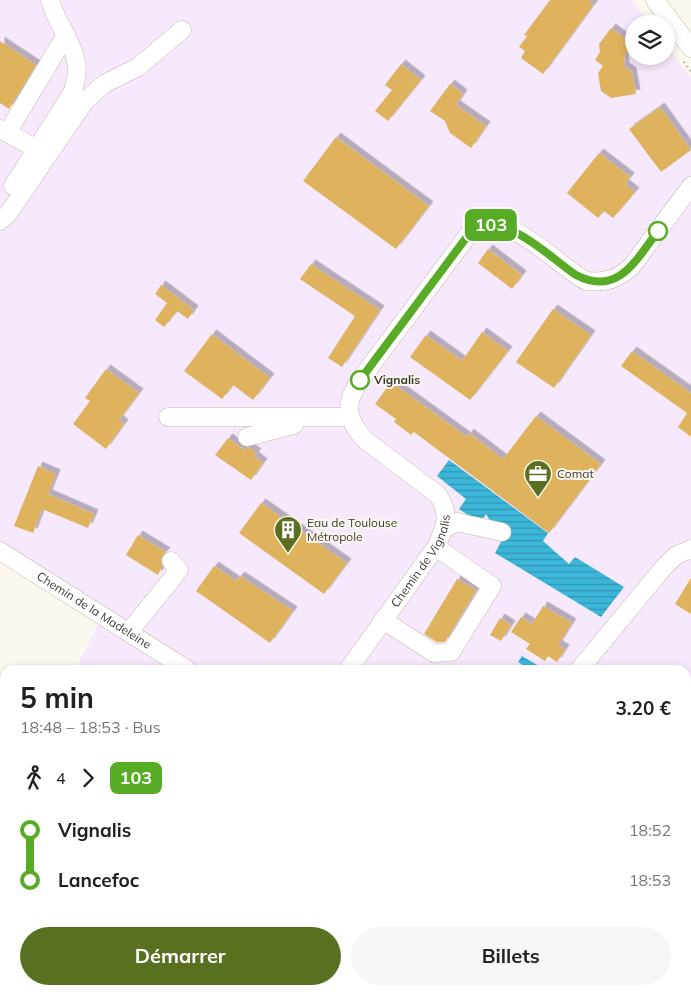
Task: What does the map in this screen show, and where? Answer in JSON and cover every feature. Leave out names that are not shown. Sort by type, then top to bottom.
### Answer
[{"type":"street","points":[[0,208],[72,93],[78,78],[78,63],[50,0]]},
{"type":"street","points":[[655,0],[691,48]]},
{"type":"street","points":[[0,221],[8,214],[85,101],[104,84],[138,66],[182,30]]},
{"type":"street","points":[[37,148],[4,131],[66,35]]},
{"type":"street","points":[[349,416],[348,407],[358,383],[469,234],[478,228],[490,225],[503,227],[515,232],[586,281],[599,282],[611,280],[622,276],[632,266],[691,186]]},
{"type":"street","points":[[168,417],[349,416]]},
{"type":"street","points":[[247,436],[280,427],[349,416]]},
{"type":"street","name":"Chemin de Vignalis","points":[[349,416],[355,429],[365,440],[438,495],[444,504],[447,516],[445,528],[436,547],[352,665]]},
{"type":"street","points":[[445,528],[457,522],[502,532]]},
{"type":"street","points":[[383,620],[434,652],[451,652],[492,586],[436,547]]},
{"type":"street","points":[[583,665],[664,567],[675,556],[691,549]]},
{"type":"street","name":"Chemin de la Madeleine","points":[[0,551],[129,632],[175,665]]},
{"type":"street","points":[[129,632],[179,570],[171,561]]},
{"type":"shaded area","points":[[0,0],[632,0],[643,15],[625,15],[625,65],[675,65],[675,57],[691,77],[691,665],[78,665],[106,609],[0,543]]},
{"type":"water","points":[[449,460],[548,533],[543,541],[569,564],[575,557],[624,587],[601,617],[495,553],[502,540],[486,514],[480,523],[459,509],[466,499],[437,476]]},
{"type":"water","points":[[522,656],[537,665],[522,665],[518,662]]},
{"type":"building","points":[[550,0],[588,0],[594,4],[543,74],[521,58],[525,51],[519,47],[527,36],[524,35]]},
{"type":"building","points":[[611,28],[625,38],[625,67],[632,72],[636,94],[611,98],[601,91],[598,73],[603,66],[595,60],[600,52],[599,44]]},
{"type":"building","points":[[0,41],[36,65],[9,109],[0,103]]},
{"type":"building","points":[[401,64],[421,80],[388,121],[375,111],[392,90],[385,85]]},
{"type":"building","points":[[450,84],[463,94],[456,105],[486,126],[471,148],[450,133],[445,121],[430,111]]},
{"type":"building","points":[[660,107],[691,150],[661,172],[629,129]]},
{"type":"building","points":[[336,137],[429,206],[396,249],[303,181]]},
{"type":"building","points":[[599,153],[630,177],[625,184],[635,192],[613,218],[604,211],[598,218],[567,193]]},
{"type":"building","points":[[488,249],[522,275],[512,289],[478,263]]},
{"type":"building","points":[[311,264],[380,310],[342,367],[328,358],[355,316],[300,279]]},
{"type":"building","points":[[161,285],[194,310],[188,319],[177,311],[164,327],[155,320],[167,303],[155,294]]},
{"type":"building","points":[[553,309],[591,335],[554,388],[516,362]]},
{"type":"building","points":[[482,332],[508,351],[470,400],[410,357],[426,335],[462,361]]},
{"type":"building","points":[[212,334],[270,378],[253,400],[233,385],[222,399],[184,371]]},
{"type":"building","points":[[632,351],[691,393],[691,437],[678,427],[687,413],[621,366]]},
{"type":"building","points":[[106,369],[139,393],[119,420],[124,424],[106,449],[73,424],[90,401],[85,398]]},
{"type":"building","name":"Comat","points":[[391,382],[467,437],[469,433],[503,459],[536,416],[601,464],[549,533],[414,432],[411,435],[394,422],[396,419],[375,404]]},
{"type":"building","points":[[228,438],[245,450],[248,447],[257,453],[254,456],[263,463],[251,480],[215,455]]},
{"type":"building","points":[[38,466],[56,474],[48,494],[94,514],[88,528],[42,509],[33,533],[14,526]]},
{"type":"building","name":"Eau de Toulouse Métropole","points":[[261,503],[347,563],[324,594],[239,533]]},
{"type":"building","points":[[138,535],[166,552],[161,557],[162,567],[158,575],[126,555]]},
{"type":"building","points":[[214,566],[236,581],[240,576],[293,611],[270,643],[196,591]]},
{"type":"building","points":[[691,578],[691,614],[675,604]]},
{"type":"building","points":[[457,579],[476,590],[445,642],[437,642],[424,634]]},
{"type":"building","points":[[543,606],[572,623],[558,645],[565,649],[557,662],[548,656],[545,661],[526,649],[530,644],[511,632],[521,617],[532,624]]},
{"type":"building","points":[[500,618],[511,625],[501,641],[490,635]]},
{"type":"bus line","name":"103","points":[[360,380],[469,234],[478,228],[490,225],[503,227],[515,232],[586,281],[599,282],[622,276],[632,266],[658,231]]},
{"type":"place","name":"Vignalis","points":[[360,380]]},
{"type":"place","name":"Comat","points":[[538,498]]},
{"type":"place","name":"Eau de Toulouse Métropole","points":[[288,554]]}]
